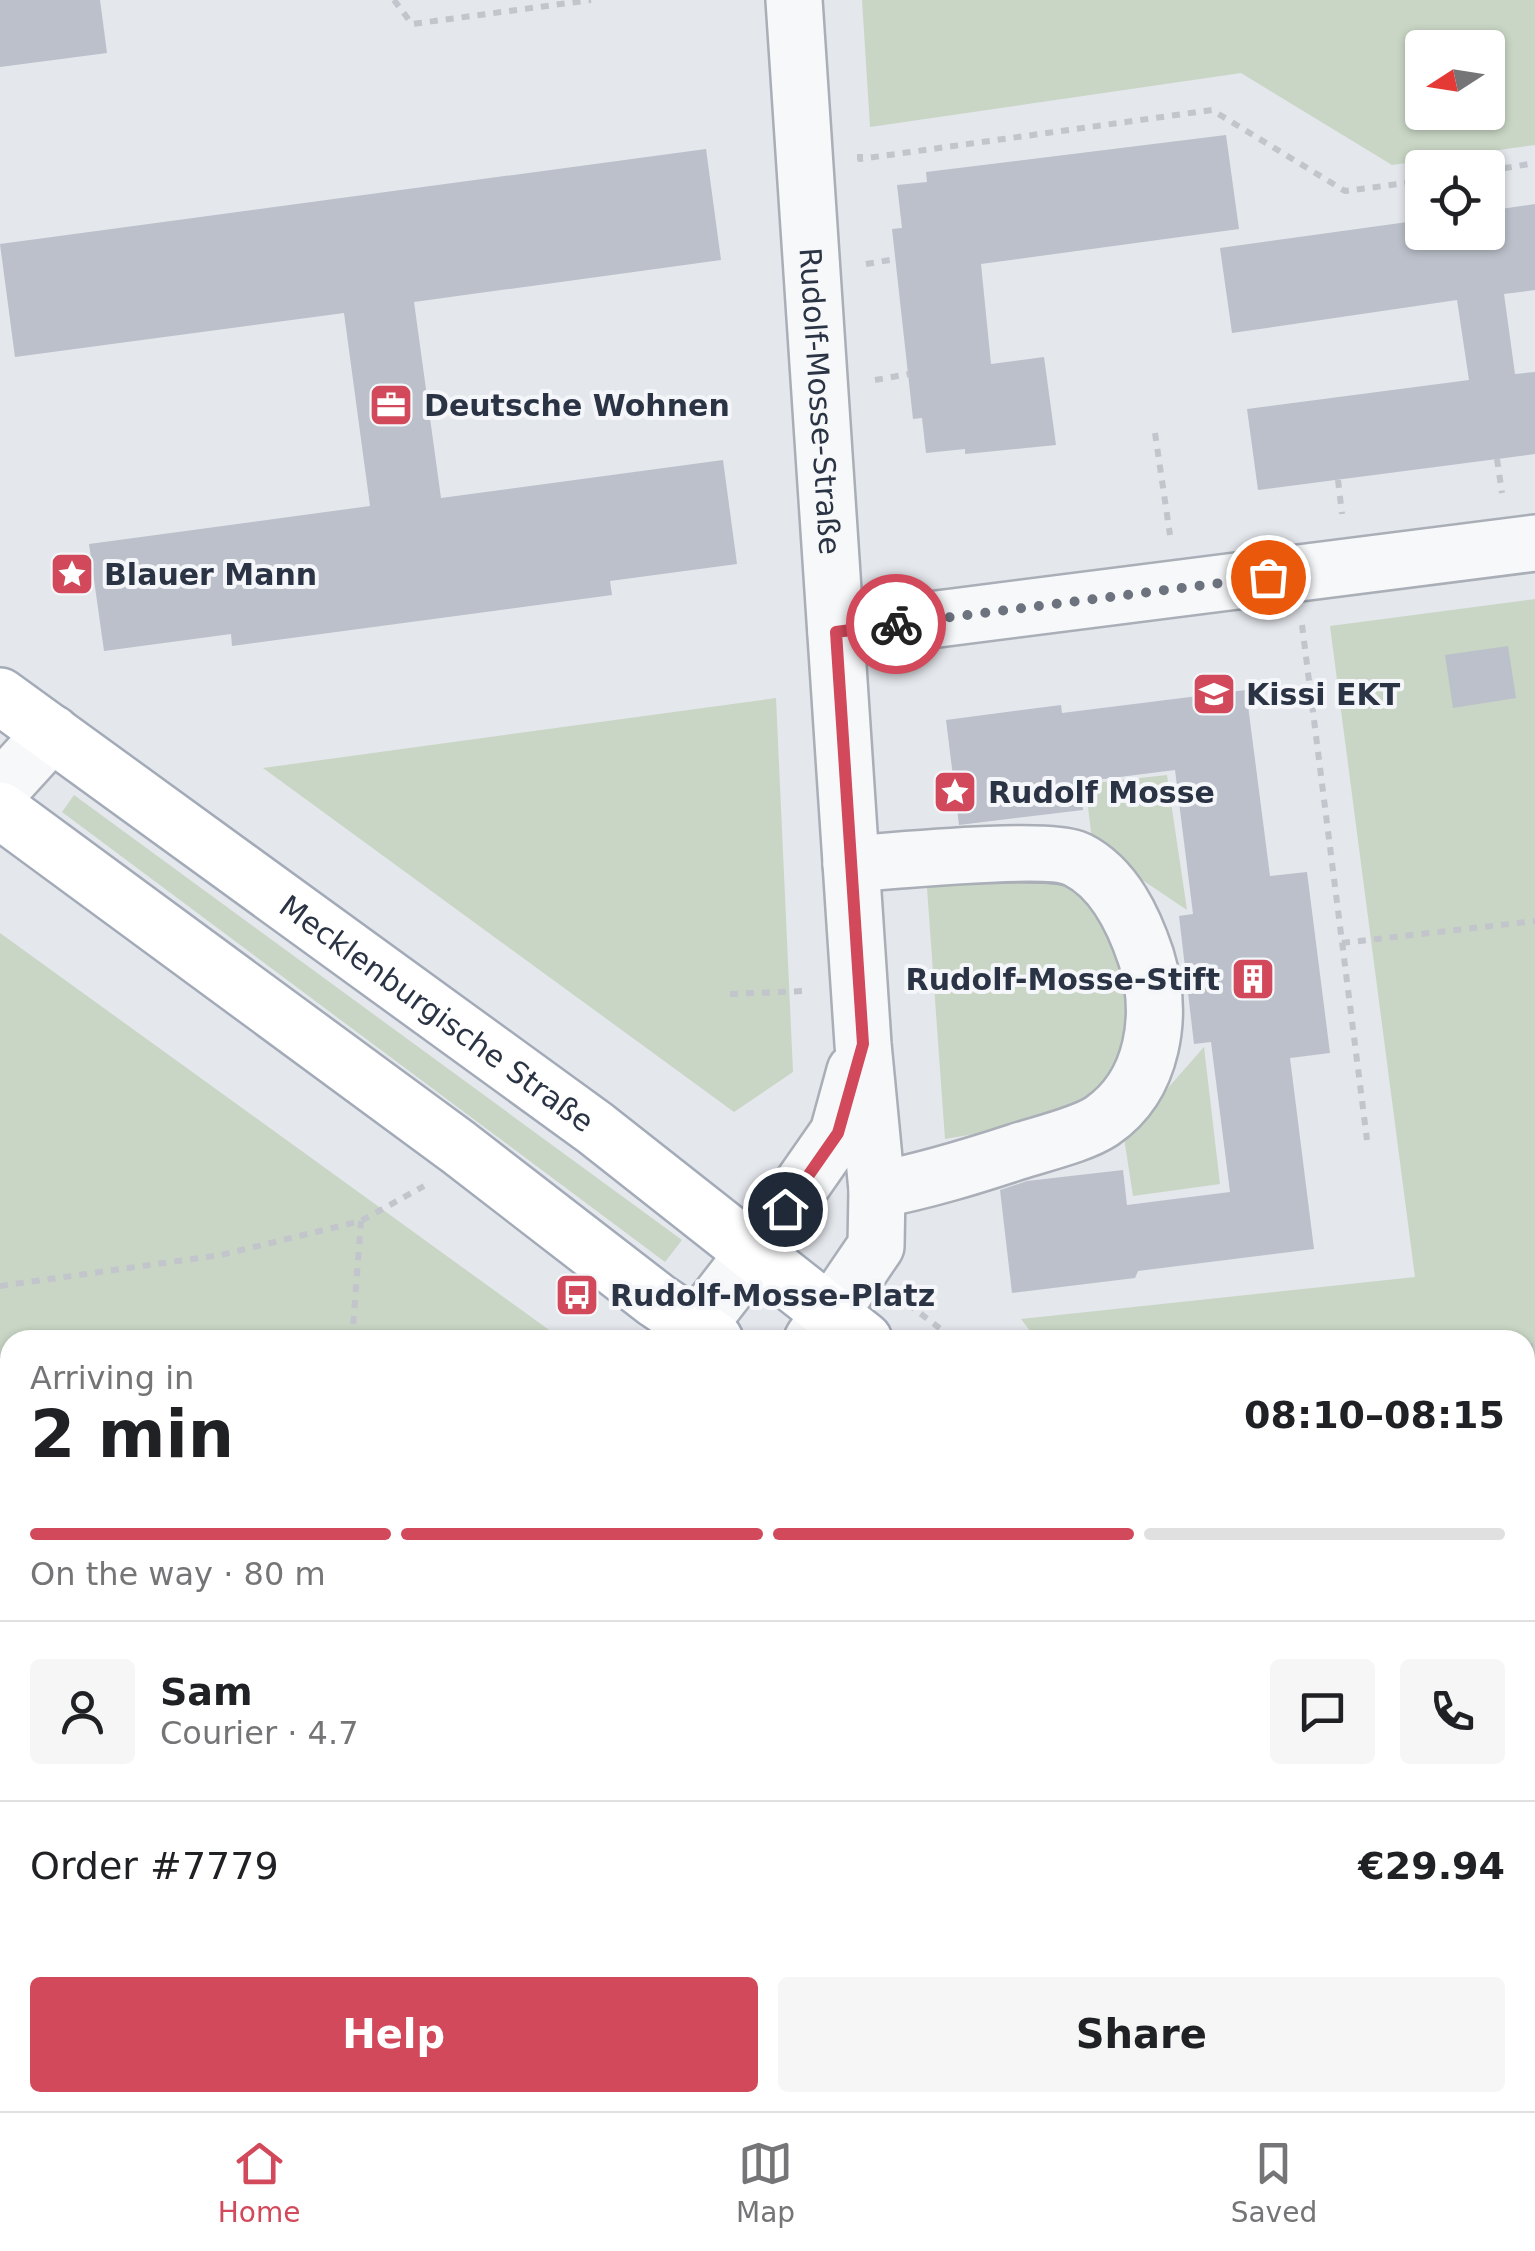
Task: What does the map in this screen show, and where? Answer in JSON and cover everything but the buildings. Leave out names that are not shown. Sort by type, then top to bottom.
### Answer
[{"type":"main road","name":"Mecklenburgische Straße","points":[[0,696],[595,1128],[755,1252],[835,1330]]},
{"type":"main road","points":[[0,810],[701,1330]]},
{"type":"street","name":"Rudolf-Mosse-Straße","points":[[794,0],[863,1044],[877,1190],[876,1246],[836,1330]]},
{"type":"street","points":[[836,632],[1519,523]]},
{"type":"street","points":[[0,790],[52,734]]},
{"type":"street","points":[[851,864],[1030,854],[1077,858],[1114,890],[1136,925],[1152,975],[1154,1039],[1136,1089],[1100,1122],[940,1178],[877,1190]]},
{"type":"street","name":"Rudolf-Mosse-Straße","points":[[708,1330],[755,1252],[838,1133],[863,1044]]},
{"type":"path","points":[[394,0],[412,24],[592,0]]},
{"type":"path","points":[[860,158],[1212,110],[1345,191],[1405,183]]},
{"type":"path","points":[[1505,168],[1535,163]]},
{"type":"path","points":[[866,264],[896,260]]},
{"type":"path","points":[[874,380],[908,374]]},
{"type":"path","points":[[1155,432],[1172,549]]},
{"type":"path","points":[[1497,459],[1519,523]]},
{"type":"path","points":[[1338,480],[1344,526]]},
{"type":"path","points":[[1302,624],[1367,1140]]},
{"type":"path","points":[[1342,944],[1535,921]]},
{"type":"path","points":[[730,994],[805,991]]},
{"type":"path","points":[[0,1286],[221,1255],[361,1221],[420,1191],[458,1148]]},
{"type":"path","points":[[353,1330],[361,1221]]},
{"type":"path","points":[[901,1299],[942,1330]]},
{"type":"green space","points":[[862,0],[1535,0],[1535,145],[1499,150],[1405,150],[1405,163],[1392,165],[1241,73],[870,127]]},
{"type":"green space","points":[[1535,599],[1535,1330],[1029,1330],[1021,1319],[1415,1277],[1330,626]]},
{"type":"green space","points":[[776,698],[793,1072],[734,1112],[263,768]]},
{"type":"green space","points":[[1167,775],[1187,910],[1093,847],[1085,784]]},
{"type":"green space","points":[[74,795],[682,1240],[665,1262],[62,812]]},
{"type":"green space","points":[[1023,868],[1095,886],[1127,973],[1129,1074],[1064,1119],[945,1139],[926,874]]},
{"type":"green space","points":[[0,933],[549,1330],[0,1330]]},
{"type":"green space","points":[[1204,1047],[1220,1184],[1133,1196],[1124,1138]]},
{"type":"way so far","points":[[896,624],[1268,577]]},
{"type":"place","name":"Deutsche Wohnen","points":[[391,405]]},
{"type":"place","name":"Blauer Mann","points":[[72,574]]},
{"type":"place","name":"Kissi EKT","points":[[1214,694]]},
{"type":"place","name":"Rudolf Mosse","points":[[955,792]]},
{"type":"place","name":"Rudolf-Mosse-Stift","points":[[1253,979]]},
{"type":"place","name":"Rudolf-Mosse-Platz","points":[[577,1295]]},
{"type":"route","points":[[785,1209],[838,1133],[863,1044],[836,632],[896,624]]}]
